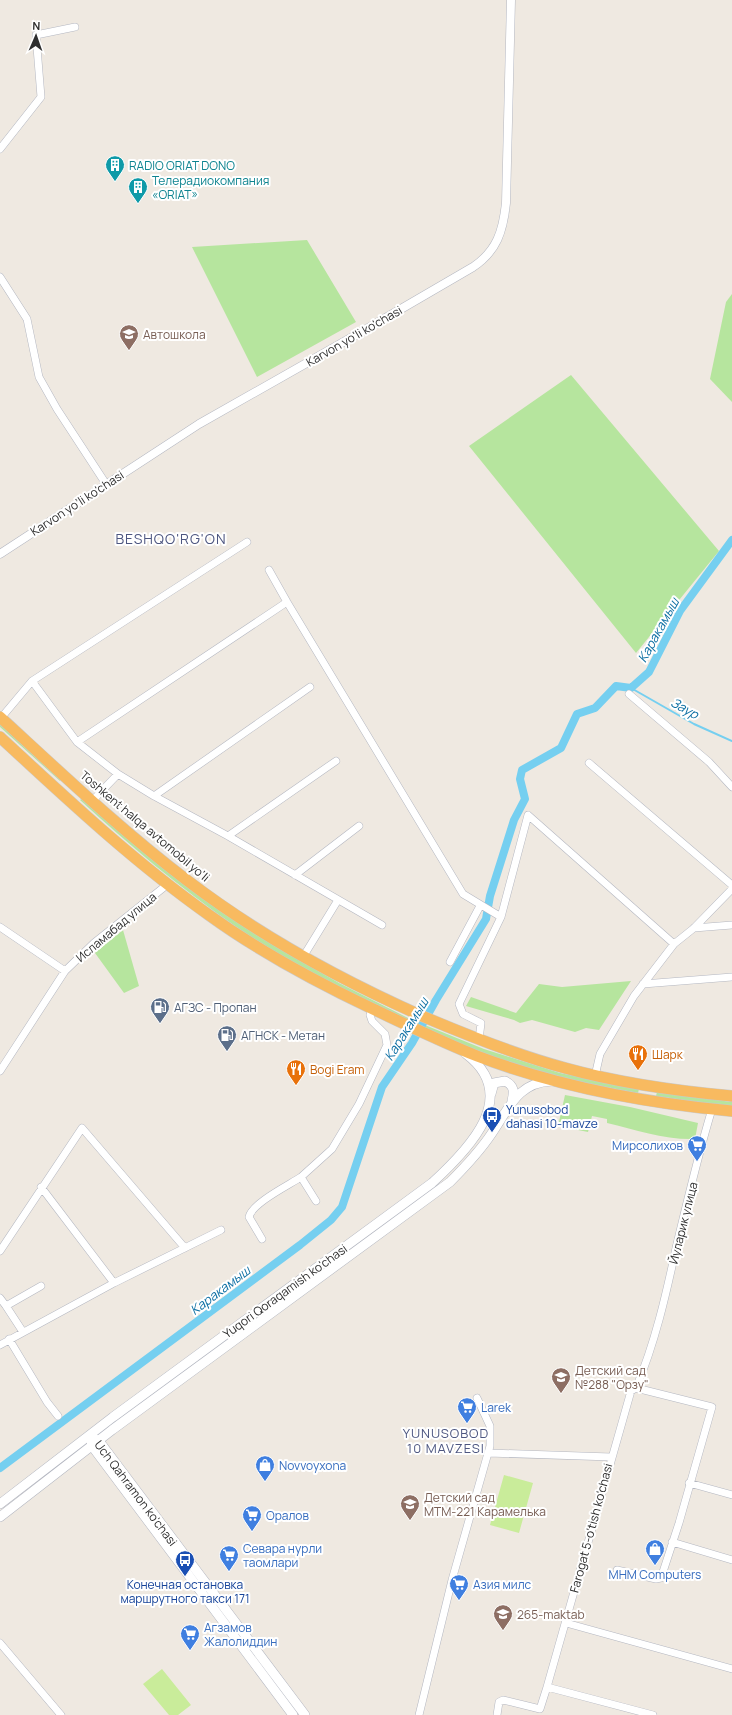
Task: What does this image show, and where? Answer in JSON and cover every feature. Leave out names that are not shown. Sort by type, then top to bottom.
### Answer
[{"type":"highway","name":"Toshkent halqa avtomobil yo'li","points":[[1,717],[149,850],[189,882],[231,912],[303,957],[349,982],[443,1025],[479,1040],[536,1060],[596,1076],[648,1085],[732,1096]]},
{"type":"highway","points":[[0,737],[64,796],[168,884],[209,915],[266,952],[323,984],[452,1046],[504,1065],[556,1081],[606,1093],[645,1100],[732,1111]]},
{"type":"highway","points":[[64,796],[74,784]]},
{"type":"highway","points":[[645,1100],[648,1085]]},
{"type":"main road","name":"Yuqori Qoraqamish ko'chasi","points":[[0,1504],[89,1435],[432,1183],[455,1162],[479,1130],[489,1112],[491,1094],[488,1082],[480,1067],[467,1054],[452,1046]]},
{"type":"main road","points":[[491,1094],[494,1083],[505,1081],[513,1088],[512,1102]]},
{"type":"main road","name":"Yuqori Qoraqamish ko'chasi","points":[[0,1517],[95,1443],[450,1182],[479,1150],[519,1094],[528,1087],[542,1082],[556,1081]]},
{"type":"main road","name":"Uch Qahramon ko'chasi","points":[[89,1435],[305,1715]]},
{"type":"main road","name":"Uch Qahramon ko'chasi","points":[[95,1443],[293,1715]]},
{"type":"street","name":"Karvon yo‘li ko'chasi","points":[[0,554],[199,424],[377,323],[473,267],[488,256],[500,235],[506,203],[511,0]]},
{"type":"street","points":[[0,149],[41,97],[36,35],[75,27]]},
{"type":"street","points":[[0,277],[27,319],[39,377],[57,409],[106,484]]},
{"type":"street","points":[[1,717],[32,681],[246,542]]},
{"type":"street","points":[[269,570],[463,894],[480,906],[501,917]]},
{"type":"street","points":[[76,742],[287,602]]},
{"type":"street","points":[[32,681],[76,742],[118,774],[154,796],[228,836],[382,925]]},
{"type":"street","points":[[154,796],[310,687]]},
{"type":"street","points":[[629,694],[709,762],[732,787]]},
{"type":"street","points":[[228,836],[336,761]]},
{"type":"street","points":[[589,763],[732,884]]},
{"type":"street","points":[[96,797],[118,774]]},
{"type":"street","points":[[479,1040],[481,1023],[463,1014],[459,1004],[501,917],[528,815],[674,944]]},
{"type":"street","points":[[296,875],[359,826]]},
{"type":"street","name":"Исламабад улица","points":[[0,1071],[65,971],[94,943],[168,884]]},
{"type":"street","points":[[596,1076],[600,1054],[634,996],[674,944],[694,928],[732,889]]},
{"type":"street","points":[[303,957],[338,900]]},
{"type":"street","points":[[450,962],[480,906]]},
{"type":"street","points":[[694,928],[732,926]]},
{"type":"street","name":"Исламабад улица","points":[[0,927],[65,971]]},
{"type":"street","points":[[643,984],[732,977]]},
{"type":"street","points":[[262,1239],[249,1217],[250,1212],[263,1201],[301,1177],[332,1149],[359,1104],[387,1045],[386,1034],[372,1021],[370,1015],[372,1008]]},
{"type":"street","name":"Йуларик улица","points":[[636,1388],[648,1361],[653,1336],[663,1307],[712,1109]]},
{"type":"street","points":[[0,1251],[41,1187],[82,1128],[185,1248]]},
{"type":"street","points":[[301,1177],[316,1201]]},
{"type":"street","points":[[41,1187],[114,1282]]},
{"type":"street","points":[[0,1345],[114,1282],[221,1230]]},
{"type":"street","points":[[6,1306],[41,1286]]},
{"type":"street","points":[[0,1298],[23,1332]]},
{"type":"street","points":[[9,1339],[47,1402],[58,1416]]},
{"type":"street","points":[[617,1570],[656,1579],[661,1578],[679,1523],[689,1483],[712,1407],[636,1388]]},
{"type":"street","name":"Farogat 5-o'tish ko'chasi","points":[[497,1715],[500,1702],[502,1700],[540,1709],[566,1623],[611,1457],[631,1391],[636,1388]]},
{"type":"street","points":[[419,1715],[452,1580],[492,1439],[490,1426],[477,1398]]},
{"type":"street","points":[[489,1453],[611,1457]]},
{"type":"street","points":[[689,1483],[732,1495]]},
{"type":"street","points":[[672,1542],[732,1560]]},
{"type":"street","points":[[566,1623],[732,1669]]},
{"type":"street","points":[[0,1643],[61,1715]]},
{"type":"street","points":[[547,1687],[653,1715]]},
{"type":"green space","points":[[307,240],[356,322],[257,377],[192,247]]},
{"type":"green space","points":[[732,294],[732,402],[710,379],[726,302]]},
{"type":"green space","points":[[571,375],[719,551],[636,653],[469,446]]},
{"type":"green space","points":[[0,721],[62,778],[60,781],[0,727]]},
{"type":"green space","points":[[83,798],[270,943],[339,983],[410,1019],[484,1049],[560,1073],[639,1089],[638,1093],[565,1078],[501,1060],[422,1029],[382,1011],[344,991],[270,949],[215,912],[155,866],[80,800]]},
{"type":"green space","points":[[123,930],[139,986],[124,993],[95,953]]},
{"type":"green space","points":[[631,981],[599,1030],[586,1028],[575,1032],[532,1020],[520,1023],[466,1006],[471,997],[516,1013],[539,984],[562,987]]},
{"type":"green space","points":[[657,1092],[732,1102],[732,1107],[656,1096]]},
{"type":"green space","points":[[565,1095],[630,1107],[698,1123],[695,1139],[673,1138],[651,1134],[607,1123],[607,1119],[592,1116],[588,1132],[558,1126]]},
{"type":"green space","points":[[504,1475],[533,1483],[519,1533],[490,1525]]},
{"type":"green space","points":[[162,1669],[191,1705],[178,1715],[169,1715],[143,1684]]},
{"type":"waterway","name":"Каракамыш","points":[[0,1468],[300,1245],[331,1220],[342,1207],[382,1087],[412,1043],[436,1000],[486,919],[490,896],[514,820],[525,799],[520,779],[522,770],[561,748],[577,714],[595,708],[616,686],[631,688],[649,672],[680,611],[732,540]]},
{"type":"waterway","name":"Заур","points":[[631,688],[694,724],[732,741]]},
{"type":"place","name":"RADIO ORIAT DONO","points":[[115,182]]},
{"type":"place","name":"Телерадиокомпания «ORIAT»","points":[[138,204]]},
{"type":"place","name":"Автошкола","points":[[129,351]]},
{"type":"place","name":"АГЗС - Пропан","points":[[160,1024]]},
{"type":"place","name":"АГНСК - Метан","points":[[227,1052]]},
{"type":"place","name":"Шарк","points":[[638,1071]]},
{"type":"place","name":"Bogi Eram","points":[[296,1086]]},
{"type":"place","name":"Yunusobod dahasi 10-mavze","points":[[492,1133]]},
{"type":"place","name":"Мирсолихов","points":[[697,1162]]},
{"type":"place","name":"Детский сад №288 \"Орзу\"","points":[[561,1394]]},
{"type":"place","name":"Larek","points":[[467,1424]]},
{"type":"place","name":"Novvoyxona","points":[[265,1482]]},
{"type":"place","name":"Детский сад МТМ-221 Карамелька","points":[[410,1521]]},
{"type":"place","name":"Оралов","points":[[252,1532]]},
{"type":"place","name":"MHM Computers","points":[[655,1566]]},
{"type":"place","name":"Севара нурли таомлари","points":[[229,1572]]},
{"type":"place","name":"Конечная остановка маршрутного такси 171","points":[[185,1577]]},
{"type":"place","name":"Азия милс","points":[[459,1601]]},
{"type":"place","name":"265-maktab","points":[[503,1631]]},
{"type":"place","name":"Агзамов Жалолиддин","points":[[190,1651]]},
{"type":"district","name":"BESHQO'RG'ON","points":[[171,538]]},
{"type":"district","name":"YUNUSOBOD 10 MAVZESI","points":[[446,1440]]}]
